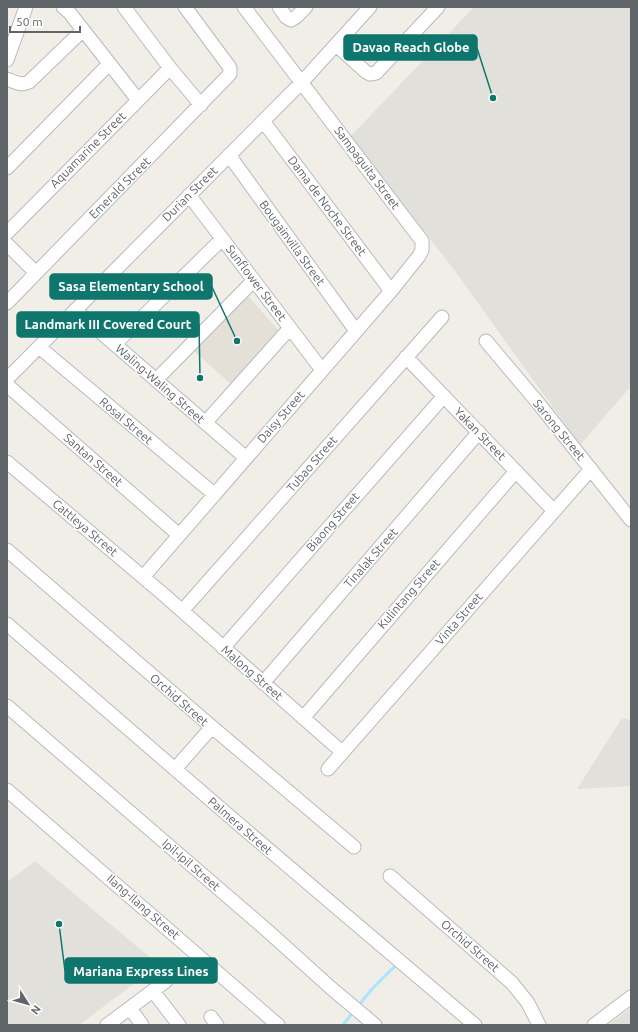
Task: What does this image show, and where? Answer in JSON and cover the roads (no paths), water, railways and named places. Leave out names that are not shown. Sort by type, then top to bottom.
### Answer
[{"type":"street","points":[[7,60],[26,7]]},
{"type":"street","points":[[63,7],[69,12],[138,100]]},
{"type":"street","points":[[124,7],[170,68],[201,105]]},
{"type":"street","name":"Emerald Street","points":[[7,303],[228,77],[231,71],[228,65],[185,7]]},
{"type":"street","name":"Sampaguita Street","points":[[244,7],[422,241],[422,250],[419,256]]},
{"type":"street","points":[[278,7],[286,17],[291,20],[306,7]]},
{"type":"street","name":"Durian Street","points":[[7,378],[302,82],[370,7]]},
{"type":"street","points":[[336,44],[366,72],[370,74],[376,73],[438,7]]},
{"type":"street","points":[[7,79],[23,84],[29,82],[83,30]]},
{"type":"street","points":[[7,168],[109,64]]},
{"type":"street","name":"Aquamarine Street","points":[[7,233],[170,68]]},
{"type":"street","name":"Dama de Noche Street","points":[[263,121],[391,291]]},
{"type":"street","name":"Bougainvilla Street","points":[[228,155],[356,331]]},
{"type":"street","name":"Sunflower Street","points":[[189,196],[322,370]]},
{"type":"street","points":[[115,344],[222,239]]},
{"type":"street","points":[[7,244],[36,273]]},
{"type":"street","name":"Daisy Street","points":[[143,577],[245,457],[391,291],[419,256]]},
{"type":"street","points":[[156,380],[254,280]]},
{"type":"street","name":"Waling-Waling Street","points":[[75,310],[245,457]]},
{"type":"street","name":"Tubao Street","points":[[182,611],[442,317]]},
{"type":"street","points":[[205,422],[290,328]]},
{"type":"street","name":"Sarong Street","points":[[486,341],[539,404],[631,520]]},
{"type":"street","name":"Rosal Street","points":[[38,347],[214,494]]},
{"type":"street","name":"Yakan Street","points":[[406,357],[554,510]]},
{"type":"street","name":"Santan Street","points":[[7,385],[179,535]]},
{"type":"street","name":"Biaong Street","points":[[223,648],[444,396]]},
{"type":"street","name":"Tinalak Street","points":[[263,683],[479,432]]},
{"type":"street","name":"Cattleya Street","points":[[7,462],[163,594]]},
{"type":"street","name":"Vinta Street","points":[[328,769],[591,469]]},
{"type":"street","name":"Kulintang Street","points":[[303,718],[516,471]]},
{"type":"street","name":"Orchid Street","points":[[7,550],[354,847]]},
{"type":"street","name":"Malong Street","points":[[163,594],[342,752]]},
{"type":"street","name":"Palmera Street","points":[[7,624],[475,1025]]},
{"type":"street","name":"Ipil-Ipil Street","points":[[7,706],[375,1025]]},
{"type":"street","points":[[175,769],[212,727]]},
{"type":"street","name":"Ilang-Ilang Street","points":[[7,790],[278,1025]]},
{"type":"street","name":"Orchid Street","points":[[390,876],[512,983],[528,1003],[539,1025]]},
{"type":"street","points":[[106,1025],[166,981]]},
{"type":"street","points":[[153,991],[179,1025]]},
{"type":"street","points":[[594,1025],[631,997]]},
{"type":"street","points":[[130,1008],[142,1025]]},
{"type":"waterway","points":[[358,1006],[372,989],[395,966]]},
{"type":"waterway","points":[[343,1025],[353,1012]]},
{"type":"place","name":"Davao Reach Globe","points":[[493,98]]},
{"type":"place","name":"Sasa Elementary School","points":[[237,341]]},
{"type":"place","name":"Landmark III Covered Court","points":[[200,378]]},
{"type":"place","name":"Mariana Express Lines","points":[[59,924]]}]
